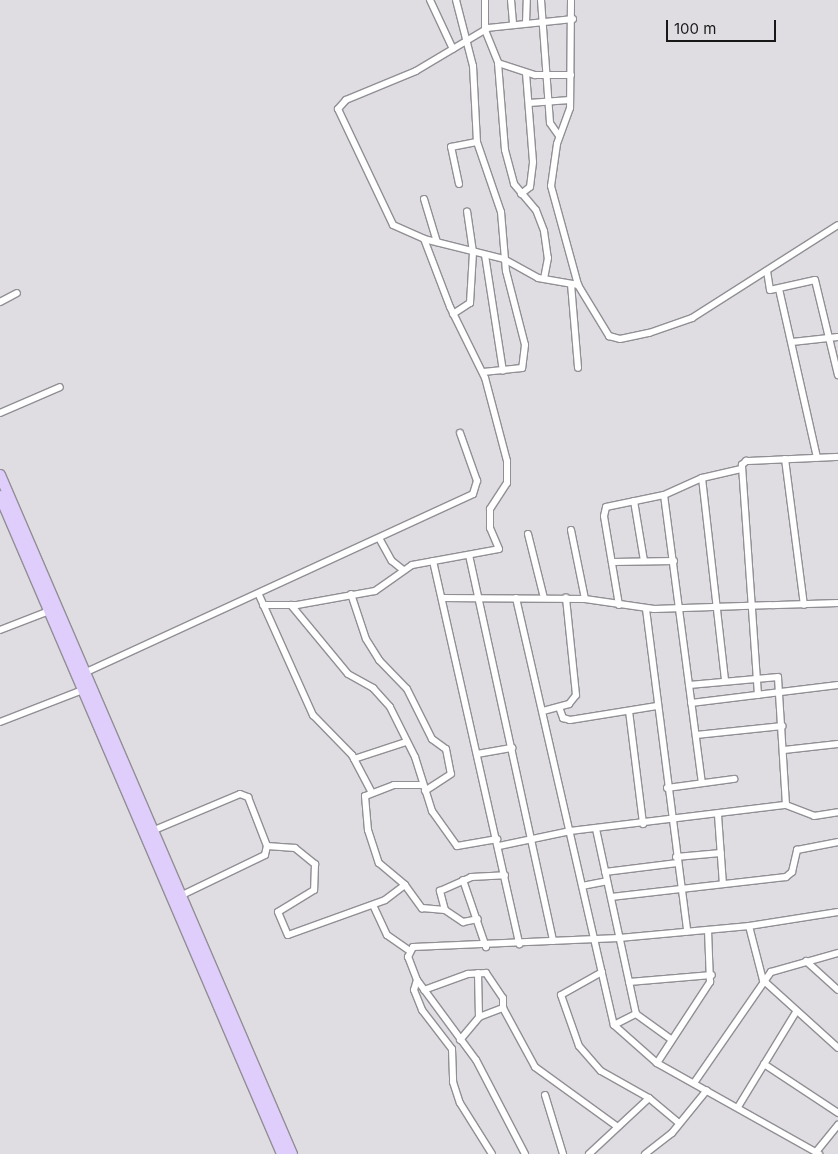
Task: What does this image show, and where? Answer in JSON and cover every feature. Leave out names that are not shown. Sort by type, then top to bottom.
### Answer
[{"type":"main road","points":[[0,474],[86,688],[282,1154]]},
{"type":"main road","points":[[0,496],[49,611],[81,674]]},
{"type":"main road","points":[[120,768],[152,831],[292,1154]]},
{"type":"street","points":[[430,0],[453,49]]},
{"type":"street","points":[[456,0],[468,40],[477,142],[502,212],[504,259],[522,326],[525,362],[519,370],[483,372]]},
{"type":"street","points":[[485,0],[485,30],[498,63],[505,150],[520,194],[536,210],[544,231],[548,258],[544,280]]},
{"type":"street","points":[[511,0],[513,24]]},
{"type":"street","points":[[526,23],[527,0]]},
{"type":"street","points":[[540,0],[550,123],[559,136]]},
{"type":"street","points":[[571,0],[573,19],[570,100],[559,136],[551,186],[574,284],[578,368]]},
{"type":"street","points":[[573,19],[513,24],[485,30],[416,71],[338,106],[388,218],[400,229],[424,239],[504,259],[544,280],[574,284],[609,336],[620,339],[692,318],[838,225]]},
{"type":"street","points":[[498,63],[526,73],[547,76],[571,75]]},
{"type":"street","points":[[520,194],[531,183],[529,103],[526,73]]},
{"type":"street","points":[[529,103],[570,100]]},
{"type":"street","points":[[459,184],[451,147],[477,142]]},
{"type":"street","points":[[424,199],[437,242]]},
{"type":"street","points":[[453,314],[469,306],[474,252],[467,212]]},
{"type":"street","points":[[263,605],[291,606],[379,589],[402,569],[433,561],[499,549],[490,528],[490,508],[507,484],[507,461],[483,372],[453,314],[424,239]]},
{"type":"street","points":[[485,255],[503,371]]},
{"type":"street","points":[[767,271],[768,288],[779,289],[815,280],[838,375]]},
{"type":"street","points":[[779,289],[818,458]]},
{"type":"street","points":[[0,302],[17,293]]},
{"type":"street","points":[[792,342],[838,337]]},
{"type":"street","points":[[0,413],[60,387]]},
{"type":"street","points":[[81,674],[259,596],[477,490],[460,433]]},
{"type":"street","points":[[758,695],[754,607],[741,469],[746,461],[838,457]]},
{"type":"street","points":[[785,459],[804,605]]},
{"type":"street","points":[[619,605],[604,511],[634,501],[664,495],[702,478],[741,469]]},
{"type":"street","points":[[702,478],[725,680]]},
{"type":"street","points":[[664,495],[681,609],[702,783]]},
{"type":"street","points":[[634,501],[644,562]]},
{"type":"street","points":[[571,530],[585,599]]},
{"type":"street","points":[[528,534],[544,598]]},
{"type":"street","points":[[379,538],[392,561],[402,569]]},
{"type":"street","points":[[469,555],[554,941]]},
{"type":"street","points":[[433,561],[498,842],[519,944]]},
{"type":"street","points":[[613,562],[674,561]]},
{"type":"street","points":[[352,594],[372,649],[407,689],[432,738],[446,749],[451,774],[424,788],[394,785],[372,791],[364,799],[378,863],[405,885],[422,908],[444,910],[459,921],[478,919]]},
{"type":"street","points":[[259,596],[313,715],[354,758],[372,791]]},
{"type":"street","points":[[442,598],[585,599],[646,609],[838,603]]},
{"type":"street","points":[[516,598],[614,1026],[657,1063],[818,1153],[838,1125]]},
{"type":"street","points":[[543,711],[572,702],[576,695],[566,598]]},
{"type":"street","points":[[291,606],[348,674],[378,692],[406,742],[435,816],[457,846],[532,839],[570,831],[671,821],[786,805],[814,816],[838,812]]},
{"type":"street","points":[[646,609],[671,821],[687,931]]},
{"type":"street","points":[[0,630],[49,611]]},
{"type":"street","points":[[690,685],[757,676],[778,677],[781,692],[786,805]]},
{"type":"street","points":[[691,703],[838,685]]},
{"type":"street","points":[[0,722],[86,688]]},
{"type":"street","points":[[559,706],[566,720],[657,706]]},
{"type":"street","points":[[629,711],[643,824]]},
{"type":"street","points":[[696,735],[783,726]]},
{"type":"street","points":[[354,758],[406,742]]},
{"type":"street","points":[[784,750],[838,744]]},
{"type":"street","points":[[478,754],[512,748]]},
{"type":"street","points":[[667,788],[734,779]]},
{"type":"street","points":[[152,831],[245,794],[267,846],[265,855],[180,896]]},
{"type":"street","points":[[718,815],[723,884]]},
{"type":"street","points":[[596,829],[636,1014],[672,1040]]},
{"type":"street","points":[[611,897],[786,877],[792,872],[797,850],[838,842]]},
{"type":"street","points":[[267,846],[295,848],[315,864],[314,890],[278,912],[288,935],[374,905],[405,885]]},
{"type":"street","points":[[606,872],[721,853]]},
{"type":"street","points":[[444,910],[440,891],[463,880],[505,875]]},
{"type":"street","points":[[463,880],[478,919],[486,947]]},
{"type":"street","points":[[582,886],[607,881]]},
{"type":"street","points":[[374,905],[388,935],[410,951],[417,980],[476,1060],[525,1154]]},
{"type":"street","points":[[410,951],[420,945],[486,947],[708,930],[749,926],[838,912]]},
{"type":"street","points":[[749,926],[763,980],[796,1012],[838,1048]]},
{"type":"street","points":[[657,1063],[712,975],[708,930]]},
{"type":"street","points":[[694,1083],[763,980],[776,969],[838,953]]},
{"type":"street","points":[[806,961],[838,990]]},
{"type":"street","points":[[602,972],[562,992],[561,1001],[580,1046],[597,1068],[649,1098],[679,1123]]},
{"type":"street","points":[[424,990],[478,973],[489,975],[503,998],[503,1008],[535,1067],[618,1127]]},
{"type":"street","points":[[478,973],[479,1016]]},
{"type":"street","points":[[629,982],[712,975]]},
{"type":"street","points":[[417,980],[414,990],[422,1010],[452,1049],[453,1082],[460,1103],[492,1154]]},
{"type":"street","points":[[460,1040],[479,1016],[503,1008]]},
{"type":"street","points":[[738,1107],[796,1012]]},
{"type":"street","points":[[614,1026],[636,1014]]},
{"type":"street","points":[[764,1064],[838,1113]]},
{"type":"street","points":[[645,1154],[679,1123],[707,1090]]},
{"type":"street","points":[[545,1095],[563,1154]]},
{"type":"street","points":[[589,1154],[649,1098]]}]
